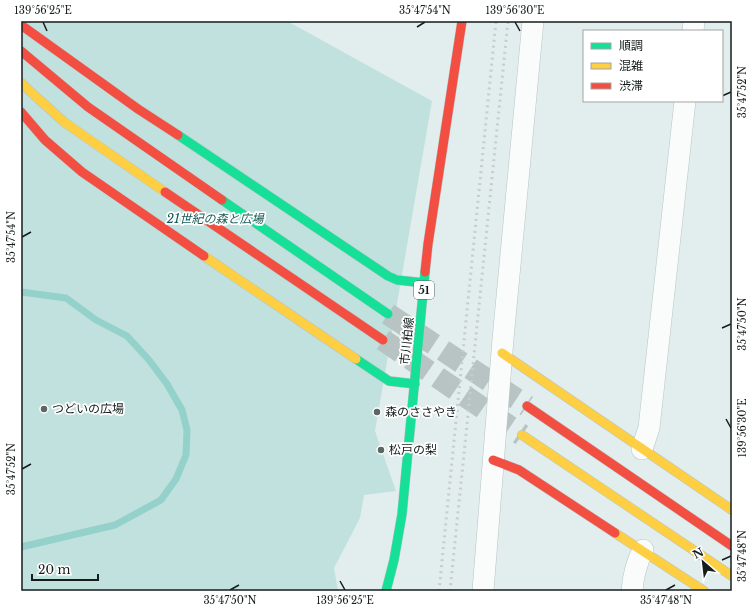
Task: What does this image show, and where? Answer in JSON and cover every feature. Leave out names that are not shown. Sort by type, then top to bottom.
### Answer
[{"type":"street","name":"市川柏線","points":[[386,591],[394,560],[402,514],[428,244],[462,21]]},
{"type":"street","points":[[482,591],[532,21]]},
{"type":"street","points":[[21,25],[145,113],[388,276],[397,280],[425,283]]},
{"type":"street","points":[[21,51],[88,107],[388,314]]},
{"type":"street","points":[[21,83],[64,122],[383,340]]},
{"type":"street","points":[[642,449],[649,428],[686,102]]},
{"type":"street","points":[[21,112],[28,123],[53,149],[92,180],[389,380],[415,384]]},
{"type":"street","points":[[502,353],[732,510]]},
{"type":"street","points":[[527,406],[732,546]]},
{"type":"street","points":[[522,435],[732,576]]},
{"type":"street","points":[[493,460],[519,470],[704,591]]},
{"type":"street","points":[[632,591],[633,576],[643,550]]},
{"type":"green space","name":"21世紀の森と広場","points":[[21,21],[287,21],[432,101],[375,431],[396,491],[364,495],[360,518],[334,568],[338,591],[21,591]]},
{"type":"waterway","points":[[21,292],[66,298],[96,320],[127,336],[149,360],[167,384],[182,410],[187,430],[186,455],[176,479],[161,500],[115,525],[21,547]]},
{"type":"tunnel","points":[[388,314],[527,406]]},
{"type":"tunnel","points":[[383,340],[522,435]]},
{"type":"railway","points":[[439,591],[496,21]]},
{"type":"railway","points":[[450,591],[508,21]]},
{"type":"traffic: fast","points":[[178,135],[388,276],[397,280],[425,283]]},
{"type":"traffic: fast","points":[[222,200],[388,314]]},
{"type":"traffic: fast","points":[[386,591],[394,560],[402,514],[425,272]]},
{"type":"traffic: fast","points":[[356,359],[389,381],[415,384]]},
{"type":"traffic: slow","points":[[21,83],[64,122],[165,192]]},
{"type":"traffic: slow","points":[[204,256],[356,359]]},
{"type":"traffic: slow","points":[[502,353],[732,510]]},
{"type":"traffic: slow","points":[[522,435],[732,576]]},
{"type":"traffic: slow","points":[[615,533],[704,591]]},
{"type":"traffic: jam","points":[[425,272],[462,21]]},
{"type":"traffic: jam","points":[[21,25],[138,109],[178,135]]},
{"type":"traffic: jam","points":[[21,51],[88,107],[222,200]]},
{"type":"traffic: jam","points":[[21,112],[45,140],[82,172],[204,256]]},
{"type":"traffic: jam","points":[[165,192],[383,340]]},
{"type":"traffic: jam","points":[[527,406],[732,546]]},
{"type":"traffic: jam","points":[[493,460],[519,470],[615,533]]},
{"type":"place","name":"つどいの広場","points":[[44,409]]},
{"type":"place","name":"森のささやき","points":[[377,412]]},
{"type":"place","name":"松戸の梨","points":[[381,450]]}]
